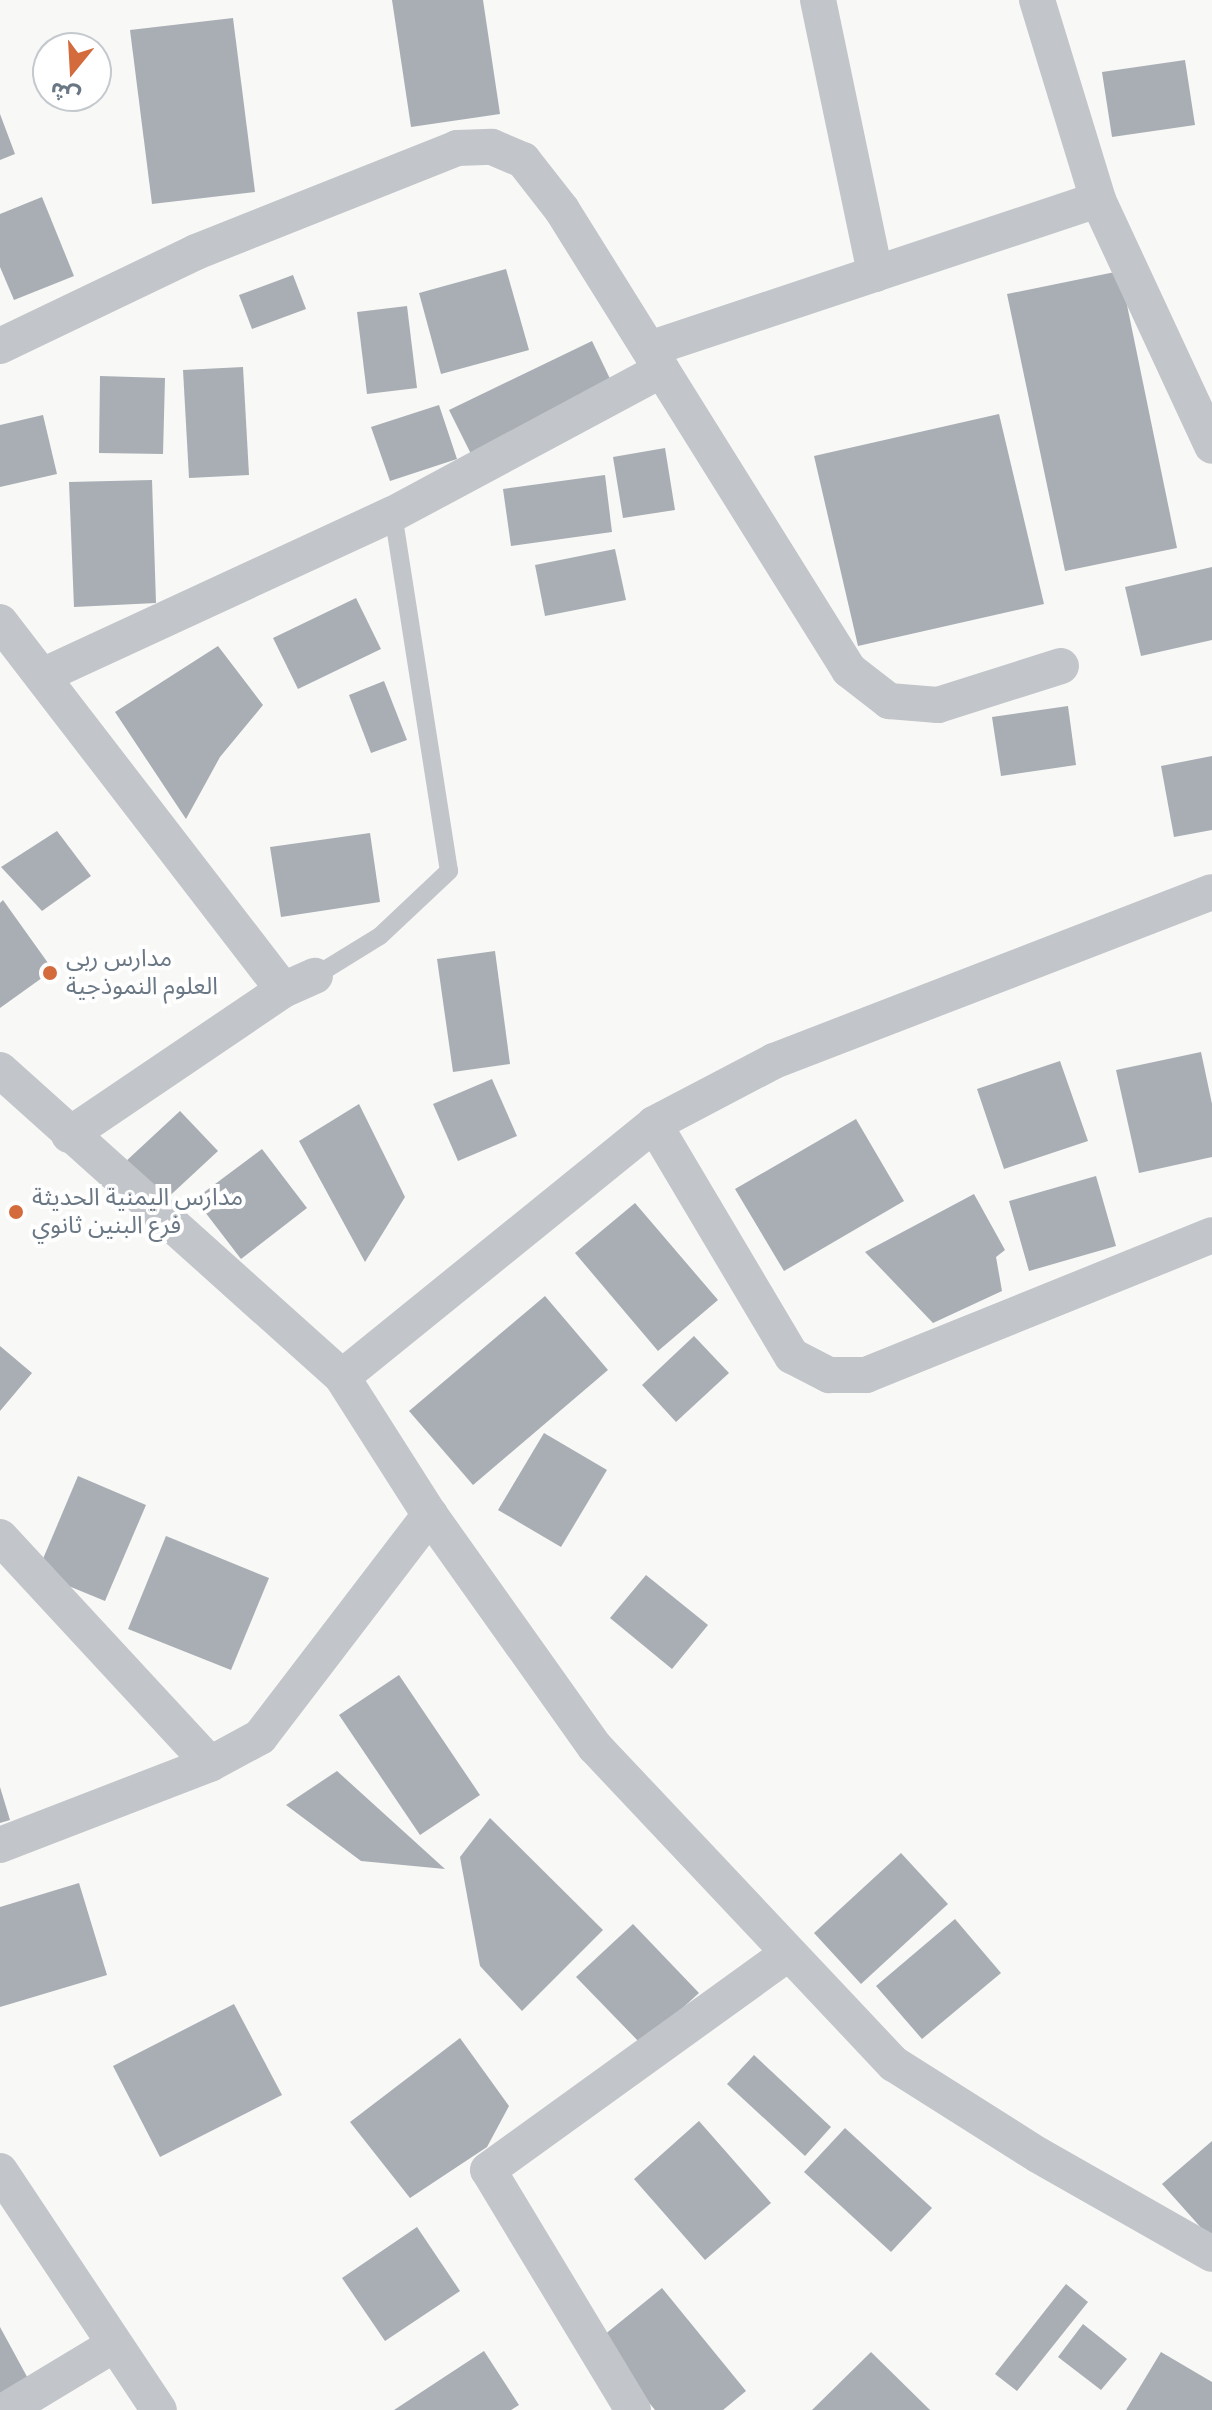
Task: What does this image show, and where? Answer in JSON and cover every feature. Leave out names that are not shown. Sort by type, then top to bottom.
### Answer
[{"type":"street","points":[[818,0],[875,274]]},
{"type":"street","points":[[1037,0],[1098,200],[1212,446]]},
{"type":"street","points":[[0,346],[196,252],[457,148],[492,147],[523,160],[562,210],[849,670],[889,701],[938,705],[1061,666]]},
{"type":"street","points":[[42,676],[393,514],[656,360],[875,274],[1098,200]]},
{"type":"street","points":[[0,622],[299,983],[69,1135]]},
{"type":"street","points":[[342,1377],[654,1124],[774,1061],[1212,892]]},
{"type":"street","points":[[0,1070],[342,1377],[430,1515],[595,1747],[894,2064],[1038,2155],[1212,2254]]},
{"type":"street","points":[[654,1124],[792,1356],[829,1375],[866,1375],[1212,1235]]},
{"type":"street","points":[[0,1845],[210,1764],[260,1737],[430,1515]]},
{"type":"street","points":[[0,1537],[210,1764]]},
{"type":"street","points":[[633,2410],[488,2170],[787,1954]]},
{"type":"street","points":[[0,2171],[112,2346],[159,2410]]},
{"type":"street","points":[[6,2410],[112,2346]]},
{"type":"lane","points":[[299,983],[380,936],[449,871],[393,514]]},
{"type":"building","points":[[392,0],[483,0],[500,114],[411,127]]},
{"type":"building","points":[[233,18],[255,192],[152,204],[130,30]]},
{"type":"building","points":[[1185,60],[1195,125],[1112,137],[1102,72]]},
{"type":"building","points":[[0,114],[15,154],[0,160]]},
{"type":"building","points":[[42,197],[74,276],[14,300],[0,267],[0,214]]},
{"type":"building","points":[[506,269],[529,350],[441,374],[419,293]]},
{"type":"building","points":[[1120,271],[1177,548],[1065,571],[1007,294]]},
{"type":"building","points":[[293,275],[306,309],[252,329],[239,295]]},
{"type":"building","points":[[407,306],[417,388],[367,394],[357,312]]},
{"type":"building","points":[[592,341],[613,385],[471,454],[449,410]]},
{"type":"building","points":[[243,367],[249,475],[189,478],[183,370]]},
{"type":"building","points":[[100,376],[165,378],[163,454],[99,453]]},
{"type":"building","points":[[439,405],[457,459],[390,481],[371,427]]},
{"type":"building","points":[[999,414],[1044,604],[858,646],[814,456]]},
{"type":"building","points":[[43,415],[57,474],[0,487],[0,425]]},
{"type":"building","points":[[665,448],[675,510],[623,518],[613,457]]},
{"type":"building","points":[[605,475],[612,532],[511,546],[503,489]]},
{"type":"building","points":[[152,480],[156,603],[74,607],[69,482]]},
{"type":"building","points":[[615,549],[626,600],[545,616],[535,565]]},
{"type":"building","points":[[1212,567],[1212,640],[1141,656],[1125,587]]},
{"type":"building","points":[[356,598],[381,649],[298,689],[273,638]]},
{"type":"building","points":[[218,646],[263,705],[220,757],[186,819],[115,712]]},
{"type":"building","points":[[384,681],[407,740],[371,753],[349,695]]},
{"type":"building","points":[[1068,706],[1076,765],[1001,776],[992,717]]},
{"type":"building","points":[[1212,756],[1212,830],[1174,837],[1161,766]]},
{"type":"building","points":[[57,831],[91,876],[42,911],[1,867]]},
{"type":"building","points":[[370,833],[380,902],[281,917],[270,847]]},
{"type":"building","points":[[3,900],[53,970],[0,1008],[0,903]]},
{"type":"building","points":[[495,951],[510,1064],[453,1072],[437,959]]},
{"type":"building","points":[[1201,1052],[1212,1104],[1212,1157],[1139,1173],[1116,1070]]},
{"type":"building","points":[[1060,1061],[1088,1141],[1004,1169],[977,1089]]},
{"type":"building","points":[[492,1079],[517,1136],[458,1161],[433,1104]]},
{"type":"building","points":[[359,1104],[405,1197],[365,1262],[299,1141]]},
{"type":"building","points":[[180,1111],[218,1151],[162,1203],[124,1163]]},
{"type":"building","points":[[856,1119],[904,1201],[784,1271],[735,1189]]},
{"type":"building","points":[[262,1149],[307,1208],[241,1259],[195,1199]]},
{"type":"building","points":[[1096,1176],[1116,1246],[1029,1271],[1009,1201]]},
{"type":"building","points":[[974,1194],[1005,1250],[996,1257],[1002,1291],[933,1323],[865,1252]]},
{"type":"building","points":[[635,1203],[718,1300],[658,1351],[575,1253]]},
{"type":"building","points":[[545,1296],[608,1370],[473,1485],[409,1411]]},
{"type":"building","points":[[694,1336],[729,1373],[676,1422],[642,1385]]},
{"type":"building","points":[[0,1346],[32,1373],[0,1411]]},
{"type":"building","points":[[544,1433],[607,1470],[561,1547],[498,1510]]},
{"type":"building","points":[[78,1476],[146,1505],[105,1601],[37,1573]]},
{"type":"building","points":[[166,1536],[269,1578],[231,1670],[128,1629]]},
{"type":"building","points":[[646,1575],[708,1625],[672,1669],[610,1618]]},
{"type":"building","points":[[399,1675],[480,1795],[420,1835],[339,1715]]},
{"type":"building","points":[[337,1771],[445,1869],[361,1861],[286,1805]]},
{"type":"building","points":[[0,1787],[10,1820],[0,1823]]},
{"type":"building","points":[[490,1818],[603,1930],[522,2011],[480,1966],[460,1857]]},
{"type":"building","points":[[901,1853],[948,1904],[861,1984],[814,1933]]},
{"type":"building","points":[[79,1883],[107,1975],[0,2007],[0,1907]]},
{"type":"building","points":[[955,1919],[1001,1973],[922,2039],[876,1986]]},
{"type":"building","points":[[633,1924],[699,1993],[642,2045],[576,1977]]},
{"type":"building","points":[[234,2004],[282,2095],[160,2157],[113,2066]]},
{"type":"building","points":[[460,2038],[509,2106],[487,2147],[410,2198],[350,2122]]},
{"type":"building","points":[[754,2055],[831,2127],[805,2156],[727,2084]]},
{"type":"building","points":[[699,2121],[771,2203],[705,2260],[634,2179]]},
{"type":"building","points":[[845,2128],[932,2208],[891,2252],[804,2172]]},
{"type":"building","points":[[1212,2141],[1212,2240],[1162,2184]]},
{"type":"building","points":[[417,2227],[460,2291],[385,2341],[342,2278]]},
{"type":"building","points":[[1066,2284],[1088,2302],[1017,2391],[995,2374]]},
{"type":"building","points":[[662,2288],[746,2391],[723,2410],[655,2410],[598,2340]]},
{"type":"building","points":[[1083,2324],[1127,2359],[1101,2390],[1058,2357]]},
{"type":"building","points":[[0,2327],[31,2384],[0,2401]]},
{"type":"building","points":[[484,2351],[519,2405],[511,2410],[394,2410]]},
{"type":"building","points":[[871,2352],[930,2410],[812,2410]]},
{"type":"building","points":[[1161,2352],[1212,2382],[1212,2410],[1126,2410]]},
{"type":"place","name":"مدارس ربى العلوم النموذجية","points":[[50,973]]},
{"type":"place","name":"مدارس اليمنية الحديثة فرع البنين ثانوي","points":[[16,1212]]}]
